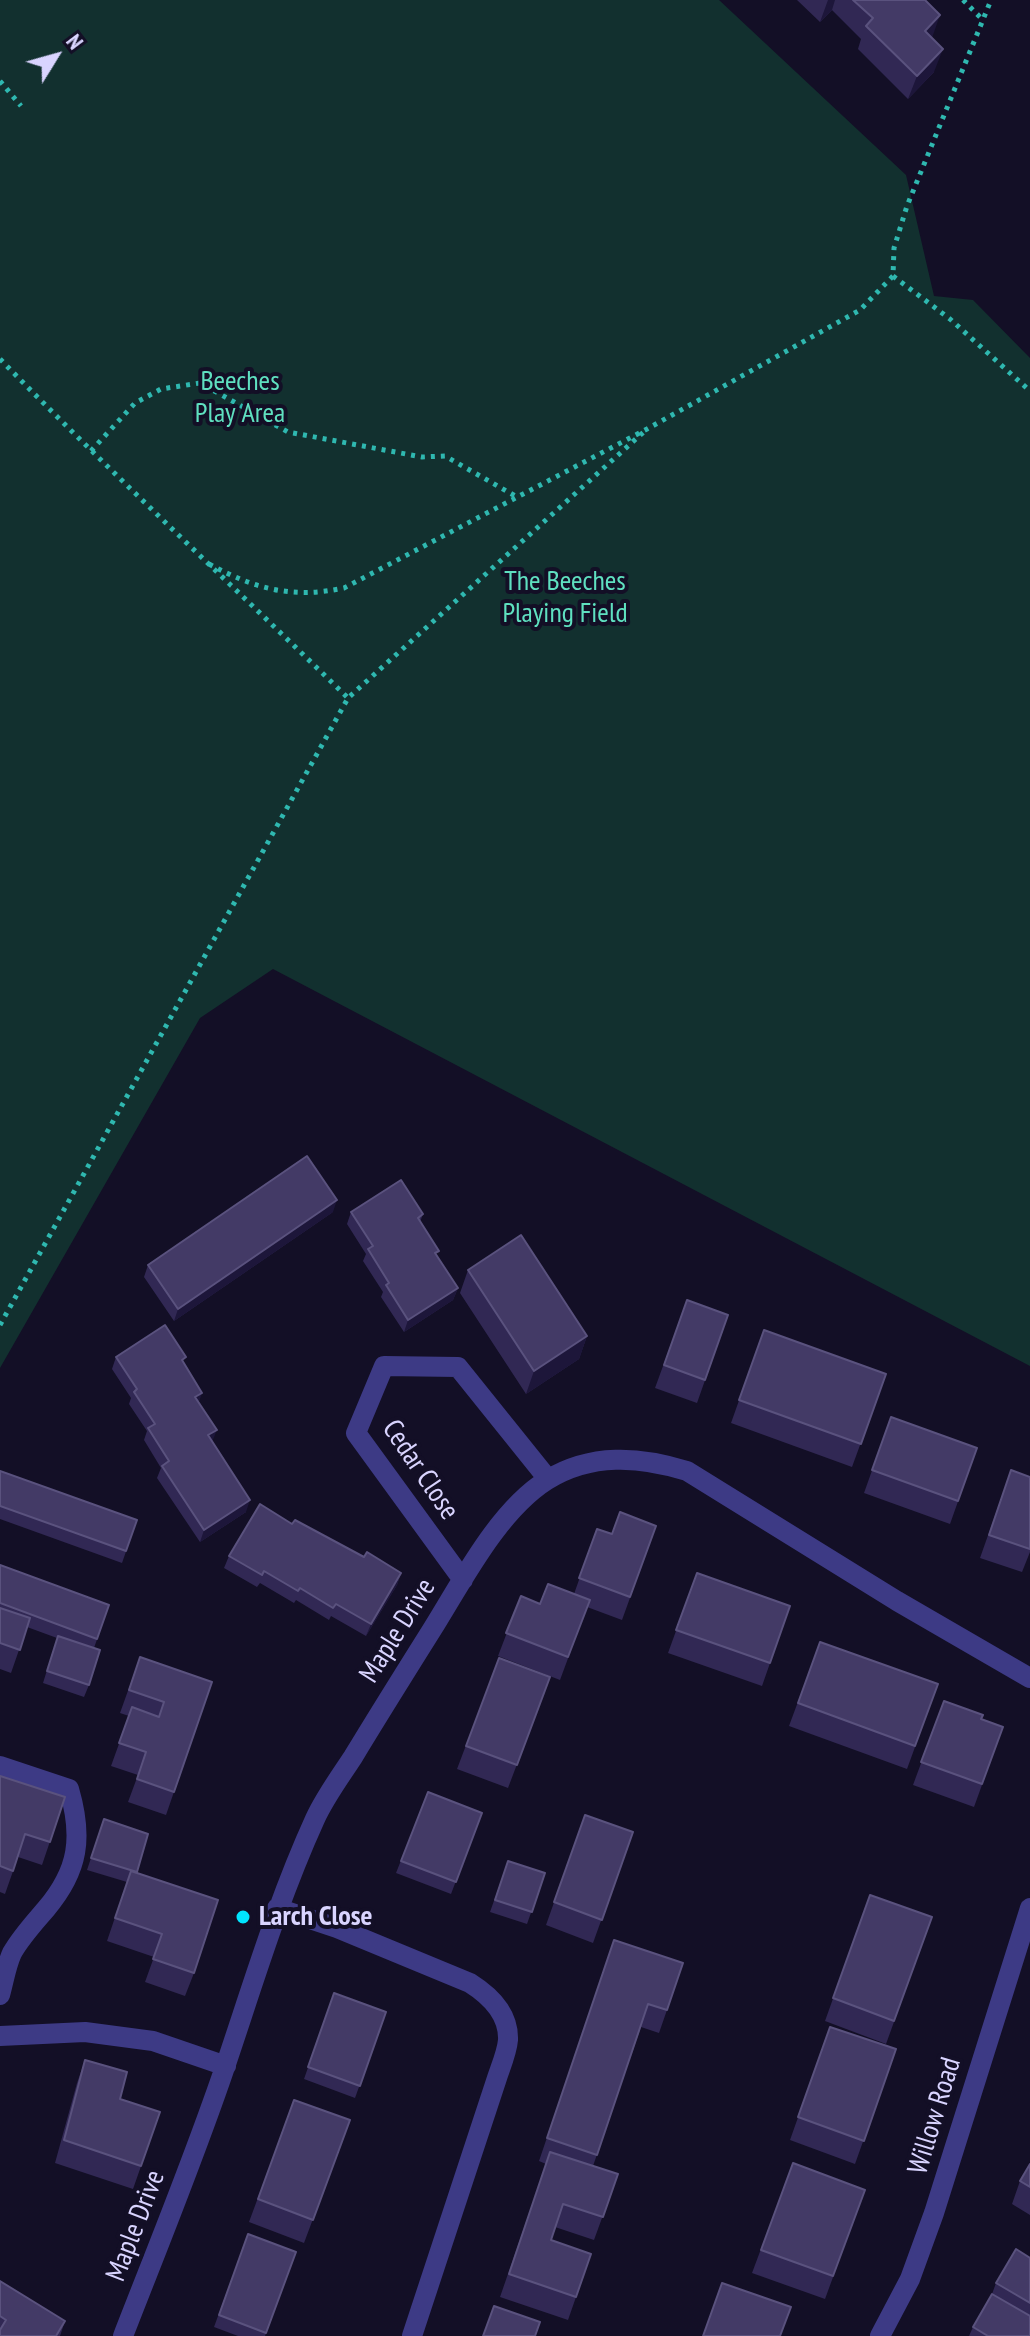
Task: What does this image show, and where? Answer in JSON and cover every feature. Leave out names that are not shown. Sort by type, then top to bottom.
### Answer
[{"type":"street","name":"Cedar Close","points":[[463,1580],[356,1433],[384,1366],[458,1367],[548,1479]]},
{"type":"street","name":"Maple Drive","points":[[123,2336],[226,2066],[277,1908],[316,1815],[507,1515],[548,1479],[573,1467],[630,1458],[687,1471],[897,1601],[1030,1678]]},
{"type":"street","points":[[0,1766],[69,1789],[76,1814],[78,1841],[73,1865],[62,1888],[12,1954],[0,1995]]},
{"type":"street","points":[[277,1908],[337,1928],[470,1983],[485,1992],[497,2005],[504,2022],[508,2039],[497,2078],[412,2336]]},
{"type":"street","name":"Willow Road","points":[[880,2336],[910,2279],[934,2213],[1030,1908]]},
{"type":"street","points":[[0,2036],[85,2032],[139,2039],[226,2066]]},
{"type":"path","points":[[963,0],[983,20]]},
{"type":"path","points":[[209,564],[231,576],[284,592],[315,594],[344,588],[647,429],[860,310],[893,276],[894,248],[907,206],[991,0]]},
{"type":"path","points":[[0,81],[21,106]]},
{"type":"path","points":[[893,276],[950,319],[1030,391]]},
{"type":"path","points":[[0,359],[187,547],[209,564],[348,698]]},
{"type":"path","points":[[91,451],[135,403],[161,389],[200,383],[288,432],[422,457],[445,456],[517,497]]},
{"type":"path","points":[[0,1325],[348,698],[647,429]]},
{"type":"green space","name":"The Beeches Playing Field","points":[[0,0],[719,0],[906,175],[934,296],[973,300],[1030,358],[1030,1366],[273,969],[200,1018],[0,1368]]},
{"type":"building","points":[[853,0],[925,0],[940,15],[925,31],[943,49],[917,76],[866,26],[873,18]]},
{"type":"building","points":[[307,1156],[337,1200],[178,1309],[148,1265]]},
{"type":"building","points":[[401,1180],[423,1214],[418,1218],[439,1251],[435,1253],[458,1288],[408,1320],[368,1249],[373,1246],[351,1212]]},
{"type":"building","points":[[521,1235],[587,1336],[534,1371],[468,1270]]},
{"type":"building","points":[[687,1300],[728,1315],[705,1380],[664,1365]]},
{"type":"building","points":[[165,1325],[186,1357],[182,1360],[202,1393],[195,1397],[217,1430],[208,1435],[250,1500],[204,1530],[162,1466],[169,1461],[148,1428],[155,1424],[116,1357]]},
{"type":"building","points":[[764,1330],[886,1374],[861,1444],[739,1400]]},
{"type":"building","points":[[891,1417],[977,1448],[958,1501],[872,1470]]},
{"type":"building","points":[[1011,1470],[1030,1477],[1030,1549],[989,1535]]},
{"type":"building","points":[[0,1471],[137,1520],[126,1551],[0,1506]]},
{"type":"building","points":[[260,1504],[292,1524],[295,1520],[364,1557],[367,1552],[401,1573],[371,1624],[336,1604],[333,1608],[300,1588],[298,1591],[264,1571],[262,1575],[229,1556]]},
{"type":"building","points":[[620,1512],[656,1526],[630,1597],[579,1578],[597,1529],[612,1534]]},
{"type":"building","points":[[0,1565],[109,1605],[97,1639],[0,1603]]},
{"type":"building","points":[[697,1573],[790,1606],[770,1663],[676,1630]]},
{"type":"building","points":[[548,1584],[590,1600],[568,1657],[506,1633],[521,1596],[540,1604]]},
{"type":"building","points":[[0,1608],[30,1618],[20,1650],[0,1643]]},
{"type":"building","points":[[58,1636],[100,1650],[89,1685],[47,1671]]},
{"type":"building","points":[[820,1642],[938,1684],[915,1746],[798,1703]]},
{"type":"building","points":[[140,1657],[212,1682],[174,1792],[137,1779],[146,1752],[119,1743],[132,1707],[159,1717],[164,1702],[129,1690]]},
{"type":"building","points":[[499,1658],[550,1677],[517,1765],[466,1746]]},
{"type":"building","points":[[944,1701],[983,1715],[981,1719],[1003,1727],[982,1784],[921,1762]]},
{"type":"building","points":[[0,1776],[65,1797],[50,1842],[25,1834],[13,1871],[0,1866]]},
{"type":"building","points":[[428,1792],[482,1813],[456,1882],[401,1861]]},
{"type":"building","points":[[585,1815],[633,1832],[602,1920],[554,1902]]},
{"type":"building","points":[[104,1819],[148,1834],[137,1872],[91,1858]]},
{"type":"building","points":[[508,1861],[545,1873],[532,1912],[495,1900]]},
{"type":"building","points":[[131,1871],[218,1900],[194,1973],[153,1959],[162,1934],[115,1918]]},
{"type":"building","points":[[870,1895],[932,1917],[894,2021],[833,1998]]},
{"type":"building","points":[[614,1940],[683,1963],[667,2010],[648,2004],[597,2155],[547,2138]]},
{"type":"building","points":[[334,1993],[386,2012],[360,2086],[308,2067]]},
{"type":"building","points":[[830,2027],[896,2049],[864,2141],[798,2117]]},
{"type":"building","points":[[85,2060],[127,2072],[120,2099],[160,2112],[141,2166],[64,2140]]},
{"type":"building","points":[[294,2100],[350,2120],[313,2220],[258,2199]]},
{"type":"building","points":[[550,2152],[618,2174],[603,2217],[563,2204],[551,2240],[591,2254],[576,2297],[509,2274]]},
{"type":"building","points":[[793,2163],[865,2190],[833,2276],[761,2250]]},
{"type":"building","points":[[1030,2164],[1030,2187],[1020,2181]]},
{"type":"building","points":[[248,2234],[296,2252],[266,2333],[219,2315]]},
{"type":"building","points":[[1016,2249],[1030,2258],[1030,2303],[996,2283]]},
{"type":"building","points":[[0,2281],[65,2321],[56,2336],[0,2336],[6,2320],[0,2316]]},
{"type":"building","points":[[722,2283],[791,2307],[780,2336],[703,2336]]},
{"type":"building","points":[[992,2294],[1030,2316],[1030,2336],[988,2336],[973,2327]]},
{"type":"building","points":[[494,2306],[540,2322],[535,2336],[483,2336]]},
{"type":"place","name":"Larch Close","points":[[243,1917]]},
{"type":"park label","name":"Beeches Play Area","points":[[240,398]]}]
